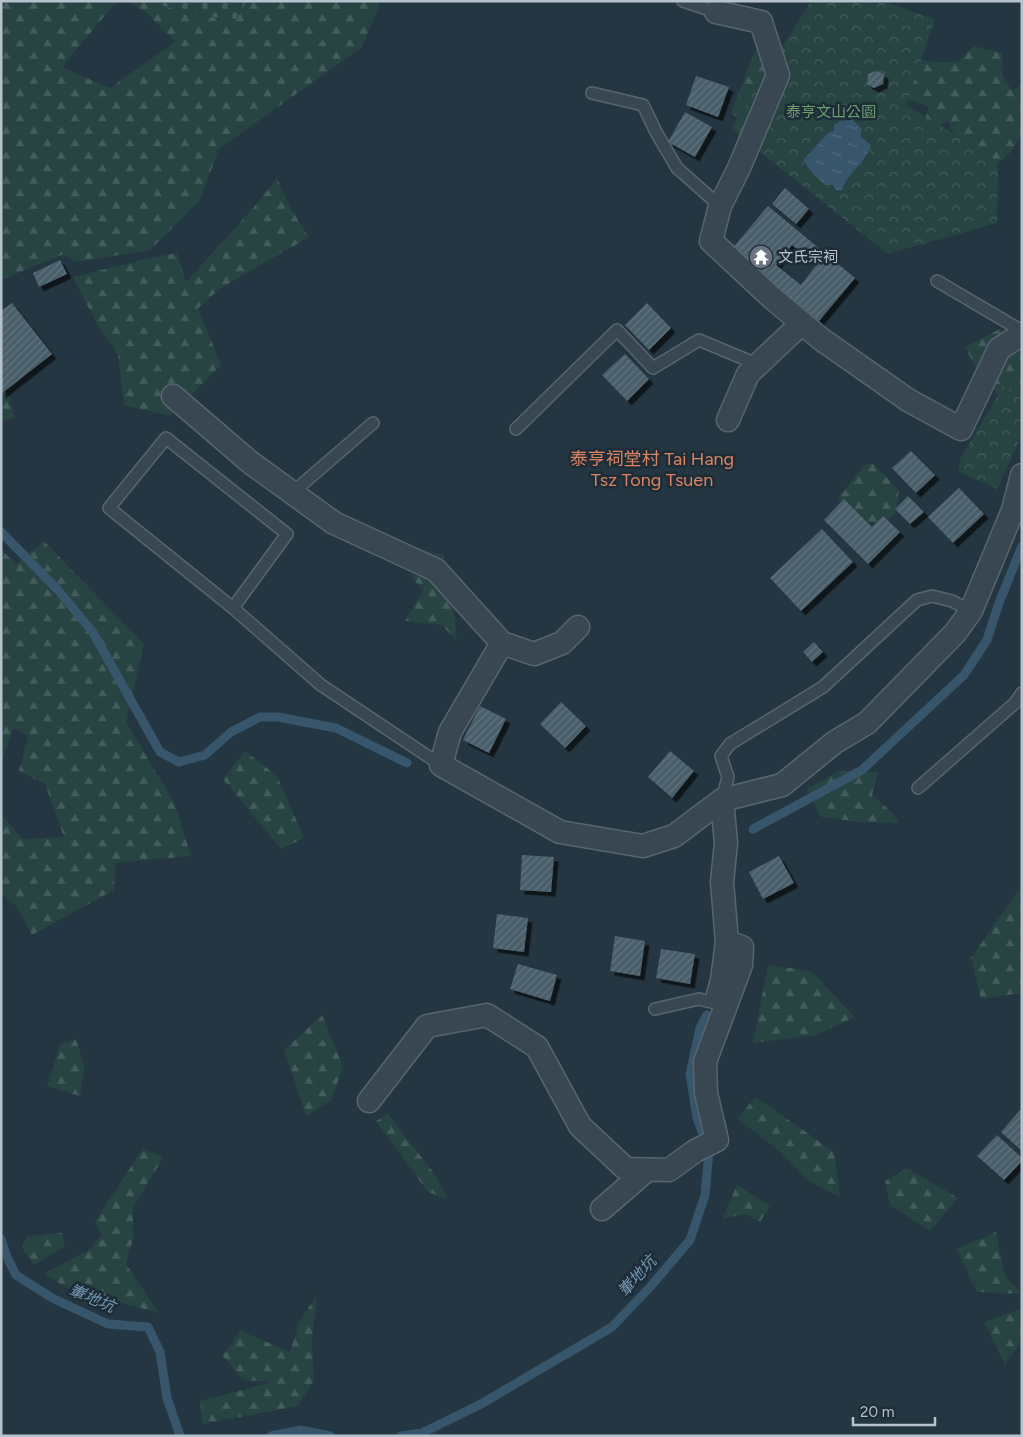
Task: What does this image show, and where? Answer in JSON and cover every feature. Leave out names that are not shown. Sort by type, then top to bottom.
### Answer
[{"type":"street","points":[[716,12],[760,22],[778,74],[739,168],[720,206],[711,241],[770,297],[821,339],[908,400],[961,429],[999,349],[1022,333]]},
{"type":"street","points":[[728,420],[748,374],[802,323]]},
{"type":"street","points":[[174,396],[251,463],[334,523],[436,570],[502,643],[534,654],[562,643],[578,627]]},
{"type":"street","points":[[502,643],[450,732],[441,765],[560,832],[643,846],[674,836],[722,800],[782,785],[835,742],[867,723],[955,633],[970,611],[1013,510],[1022,475]]},
{"type":"street","points":[[715,1003],[722,980],[727,942],[722,882],[726,842],[722,800]]},
{"type":"street","points":[[369,1101],[427,1026],[487,1015],[537,1047],[580,1126],[626,1169],[669,1170],[706,1144],[717,1140],[706,1094],[705,1062],[741,965],[742,947],[727,942]]},
{"type":"street","points":[[602,1209],[647,1170]]},
{"type":"lane","points":[[682,1],[716,12]]},
{"type":"lane","points":[[592,93],[643,105],[677,168],[720,206]]},
{"type":"lane","points":[[937,280],[1022,333]]},
{"type":"lane","points":[[516,429],[617,330],[653,368],[699,340],[758,364]]},
{"type":"lane","points":[[292,493],[373,423]]},
{"type":"lane","points":[[233,608],[287,534],[166,438],[109,508],[233,608],[321,685],[441,765]]},
{"type":"lane","points":[[722,800],[728,777],[721,756],[730,744],[824,687],[917,600],[932,596],[952,601],[970,611]]},
{"type":"lane","points":[[918,788],[1015,703],[1022,693]]},
{"type":"lane","points":[[655,1009],[700,999],[715,1003]]},
{"type":"green space","points":[[1,1],[117,1],[62,67],[110,88],[175,42],[147,13],[128,1],[160,1],[159,5],[233,22],[247,1],[381,1],[362,47],[219,149],[200,200],[150,250],[76,262],[64,254],[1,280]]},
{"type":"green space","points":[[160,1],[247,1],[234,22],[159,5]]},
{"type":"green space","name":"泰亨文山公園","points":[[811,1],[882,1],[935,19],[906,105],[998,161],[997,223],[888,254],[731,129]]},
{"type":"green space","points":[[974,46],[1002,53],[1003,76],[1012,91],[1022,84],[1022,133],[1011,152],[981,178],[966,157],[947,120],[926,141],[920,129],[929,107],[899,96],[761,129],[731,114],[755,50],[802,63],[893,53],[932,62],[958,62]]},
{"type":"green space","points":[[277,178],[291,209],[309,237],[221,288],[198,308],[221,365],[170,416],[124,405],[118,354],[99,328],[73,277],[177,253],[186,282],[254,207]]},
{"type":"green space","points":[[1000,329],[1022,349],[1022,399],[1005,402],[979,374],[965,347]]},
{"type":"green space","points":[[1,370],[15,418],[1,422]]},
{"type":"green space","points":[[1003,387],[1022,397],[1022,435],[997,489],[958,471],[961,457]]},
{"type":"green space","points":[[865,464],[874,464],[899,491],[895,514],[881,524],[862,521],[838,499]]},
{"type":"green space","points":[[44,541],[144,644],[126,722],[175,804],[191,856],[115,863],[114,890],[32,935],[17,907],[1,893],[1,814],[22,839],[64,837],[45,784],[19,771],[28,736],[14,728],[1,762],[1,549],[16,564]]},
{"type":"green space","points":[[410,546],[443,555],[455,620],[457,642],[442,625],[405,621],[423,590],[412,578]]},
{"type":"green space","points":[[245,751],[277,776],[304,838],[281,849],[223,779]]},
{"type":"green space","points":[[839,771],[878,772],[872,795],[893,813],[898,823],[860,822],[821,817],[807,789]]},
{"type":"green space","points":[[1022,888],[1022,993],[981,999],[971,958],[1019,889]]},
{"type":"green space","points":[[768,965],[811,971],[855,1017],[816,1035],[753,1043]]},
{"type":"green space","points":[[322,1015],[343,1067],[331,1101],[306,1116],[284,1050]]},
{"type":"green space","points":[[76,1039],[84,1066],[80,1096],[47,1086],[60,1044]]},
{"type":"green space","points":[[756,1097],[834,1152],[840,1197],[810,1182],[780,1152],[737,1118]]},
{"type":"green space","points":[[388,1114],[437,1177],[447,1199],[428,1192],[376,1121]]},
{"type":"green space","points":[[143,1148],[163,1158],[133,1207],[133,1239],[126,1264],[159,1313],[122,1303],[85,1299],[44,1274],[90,1249],[102,1234],[95,1222]]},
{"type":"green space","points":[[907,1168],[958,1198],[930,1231],[890,1205],[885,1181]]},
{"type":"green space","points":[[737,1185],[770,1206],[760,1222],[745,1214],[722,1219]]},
{"type":"green space","points":[[996,1232],[1005,1275],[1022,1294],[977,1292],[956,1249]]},
{"type":"green space","points":[[62,1233],[65,1246],[34,1265],[22,1248],[27,1236]]},
{"type":"green space","points":[[317,1295],[312,1341],[314,1380],[298,1406],[203,1424],[200,1401],[272,1382],[243,1380],[222,1355],[241,1331],[290,1352],[300,1320]]},
{"type":"green space","points":[[1022,1309],[1022,1340],[1005,1365],[984,1322]]},
{"type":"water","points":[[847,117],[851,118],[862,129],[860,136],[871,145],[869,151],[848,178],[842,190],[836,190],[833,185],[825,185],[807,167],[804,159],[829,132],[834,131],[834,125]]},
{"type":"building","points":[[876,71],[884,74],[883,84],[874,88],[867,84],[868,74]]},
{"type":"building","points":[[696,76],[729,87],[718,117],[686,105]]},
{"type":"building","points":[[685,112],[712,127],[695,157],[668,142]]},
{"type":"building","points":[[785,188],[809,209],[796,224],[772,204]]},
{"type":"building","name":"文氏宗祠","points":[[768,206],[855,278],[819,321],[731,250]],"holes":[[[792,245],[817,264],[801,285],[776,265]]]},
{"type":"building","points":[[60,260],[67,274],[39,287],[33,273]]},
{"type":"building","points":[[12,303],[52,354],[1,394],[1,311]]},
{"type":"building","points":[[647,303],[671,328],[649,350],[625,325]]},
{"type":"building","points":[[625,354],[649,379],[627,401],[602,375]]},
{"type":"building","points":[[911,451],[935,475],[916,493],[892,468]]},
{"type":"building","points":[[959,488],[984,514],[953,543],[928,517]]},
{"type":"building","points":[[908,496],[924,512],[910,524],[895,509]]},
{"type":"building","points":[[844,499],[872,527],[883,516],[900,532],[868,564],[824,520]]},
{"type":"building","points":[[822,529],[853,562],[801,611],[770,578]]},
{"type":"building","points":[[814,642],[823,652],[812,662],[803,652]]},
{"type":"building","points":[[561,702],[586,726],[565,748],[540,724]]},
{"type":"building","points":[[480,706],[506,719],[489,753],[463,740]]},
{"type":"building","points":[[670,751],[694,771],[672,798],[648,777]]},
{"type":"building","points":[[522,855],[554,857],[551,892],[520,890]]},
{"type":"building","points":[[779,856],[794,883],[763,899],[749,872]]},
{"type":"building","points":[[497,914],[528,918],[524,952],[493,948]]},
{"type":"building","points":[[615,936],[645,941],[640,976],[610,971]]},
{"type":"building","points":[[661,949],[695,954],[690,984],[656,978]]},
{"type":"building","points":[[518,964],[557,975],[550,1001],[510,989]]},
{"type":"building","points":[[1020,1110],[1022,1111],[1022,1151],[1001,1132]]},
{"type":"building","points":[[997,1135],[1022,1158],[1022,1161],[1004,1180],[977,1156]]},
{"type":"waterway","points":[[1,532],[58,590],[92,631],[160,752],[179,762],[205,755],[231,732],[260,717],[278,717],[336,728],[407,763]]},
{"type":"waterway","points":[[753,829],[862,770],[964,675],[987,640],[999,603],[1022,546]]},
{"type":"waterway","name":"輋地坑","points":[[401,1436],[422,1433],[481,1404],[612,1327],[651,1286],[690,1240],[705,1195],[709,1151],[697,1118],[690,1074],[700,1028],[707,1015]]},
{"type":"waterway","name":"輋地坑","points":[[1,1239],[16,1275],[52,1298],[108,1324],[148,1327],[160,1352],[167,1398],[180,1436]]},
{"type":"waterway","name":"輋地坑","points":[[271,1436],[301,1430],[330,1436]]},
{"type":"place","name":"文氏宗祠","points":[[761,257]]},
{"type":"district","name":"泰亨祠堂村 Tai Hang Tsz Tong Tsuen","points":[[652,469]]}]
